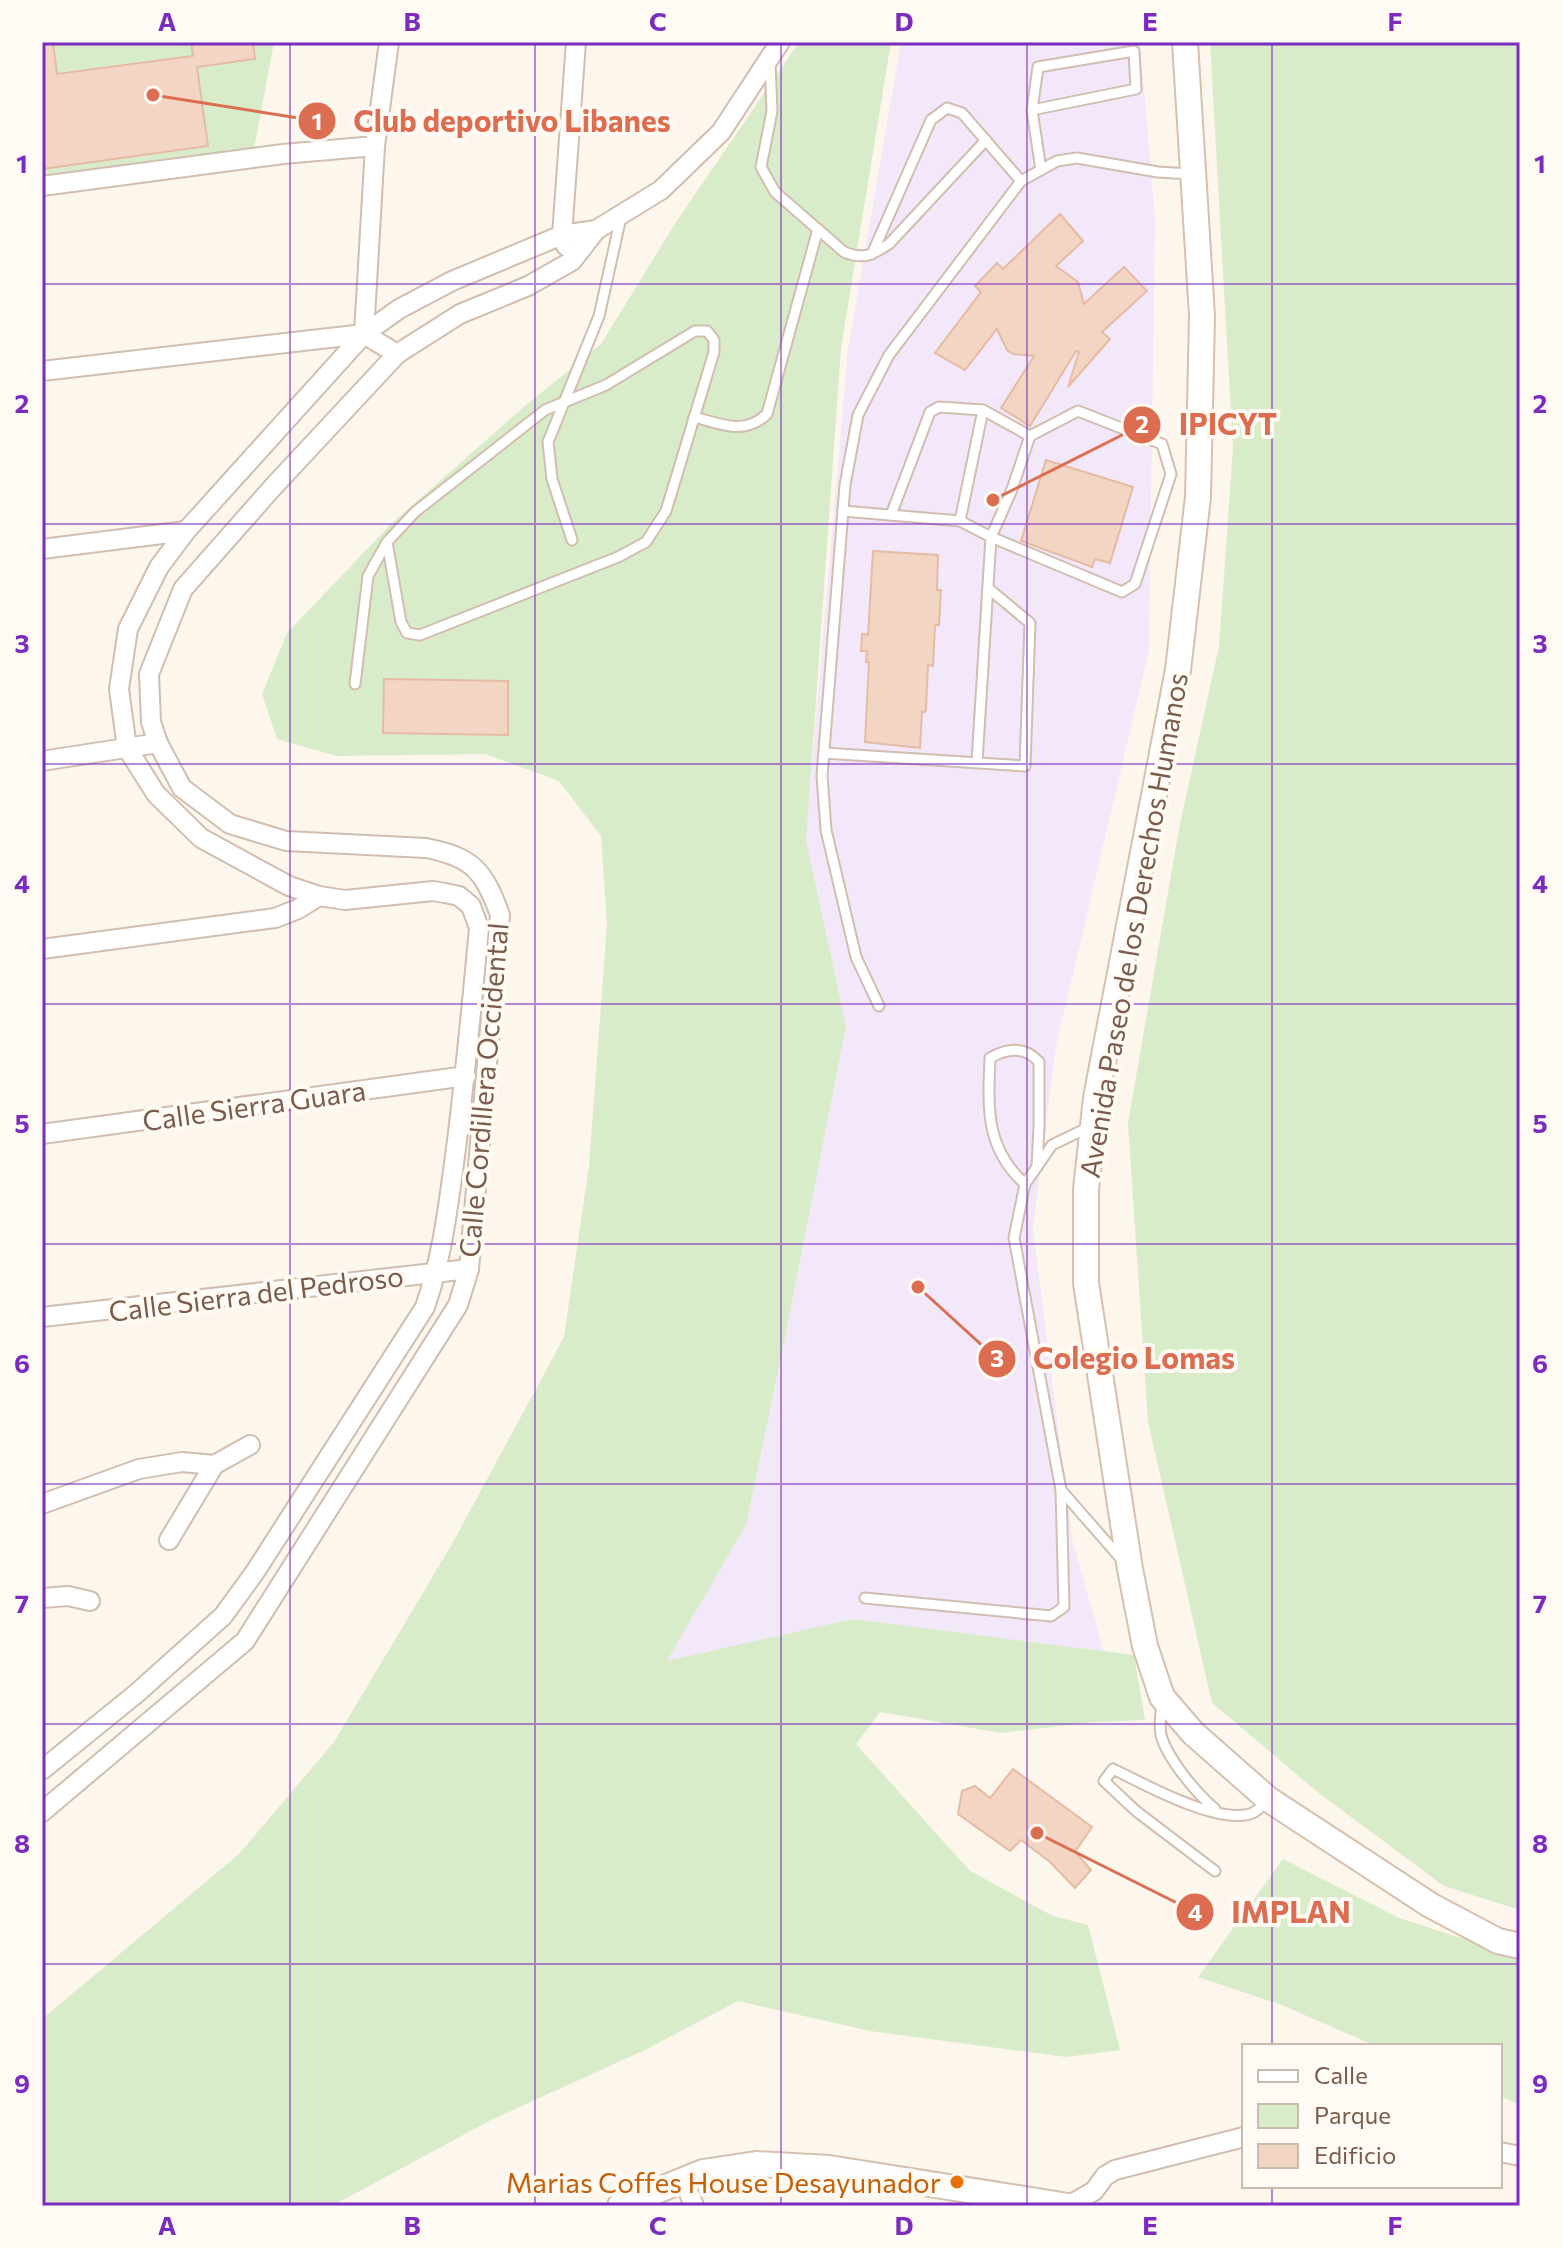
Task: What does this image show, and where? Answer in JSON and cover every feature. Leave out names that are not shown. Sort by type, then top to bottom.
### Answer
[{"type":"main road","name":"Avenida Paseo de los Derechos Humanos","points":[[1185,42],[1202,316],[1198,497],[1178,670],[1093,1125],[1086,1189],[1086,1283],[1130,1569],[1145,1646],[1162,1697],[1193,1733],[1268,1799],[1430,1905],[1498,1941],[1520,1946]]},
{"type":"main road","points":[[620,2206],[703,2172],[756,2164],[829,2168],[1068,2206]]},
{"type":"street","points":[[364,334],[375,146],[389,42]]},
{"type":"street","points":[[572,261],[562,235],[576,42]]},
{"type":"street","name":"Calle Cordillera Occidental","points":[[42,1770],[137,1693],[223,1616],[255,1572],[425,1307],[438,1271],[466,1076],[479,928],[471,906],[459,896],[433,891],[345,900],[319,896],[289,886],[201,838],[156,794],[127,748],[119,689],[128,629],[159,567],[186,531],[364,334],[399,309],[452,281],[562,235],[596,230],[661,190],[721,132],[775,50]]},
{"type":"street","points":[[42,186],[283,154],[375,146]]},
{"type":"street","name":"Calle Cordillera Occidental","points":[[42,1812],[245,1641],[458,1305],[469,1269],[500,915],[491,889],[474,867],[449,853],[426,848],[286,841],[230,824],[182,788],[158,743],[151,722],[149,674],[183,589],[397,354],[460,314],[528,286],[572,261],[596,230]]},
{"type":"street","points":[[42,371],[364,334],[397,354]]},
{"type":"street","points":[[42,549],[186,531]]},
{"type":"street","points":[[42,761],[158,743]]},
{"type":"street","points":[[42,949],[275,918],[319,896]]},
{"type":"street","name":"Calle Sierra Guara","points":[[42,1134],[466,1076]]},
{"type":"street","name":"Calle Sierra del Pedroso","points":[[42,1317],[469,1269]]},
{"type":"street","points":[[169,1540],[214,1465],[250,1445]]},
{"type":"street","points":[[42,1504],[139,1469],[182,1462],[214,1465]]},
{"type":"street","points":[[42,1598],[68,1596],[90,1601]]},
{"type":"street","points":[[223,1616],[245,1641]]},
{"type":"street","points":[[1068,2206],[1096,2198],[1105,2176],[1115,2170],[1242,2138]]},
{"type":"street","points":[[684,2180],[694,2206]]},
{"type":"lane","points":[[1032,110],[1136,89],[1134,47],[1038,67],[1032,110],[1041,170]]},
{"type":"lane","points":[[775,50],[772,111],[761,167],[775,192],[844,252],[858,258],[871,256],[889,244],[986,140]]},
{"type":"lane","points":[[871,256],[931,120],[947,108],[962,113],[1021,181]]},
{"type":"lane","points":[[879,1006],[856,957],[826,830],[822,776],[845,485],[858,415],[889,355],[1021,181],[1057,161],[1077,158],[1194,175]]},
{"type":"lane","points":[[572,540],[552,479],[548,442],[599,316],[621,217]]},
{"type":"lane","points":[[694,417],[742,428],[757,424],[767,414],[818,229]]},
{"type":"lane","points":[[355,684],[368,576],[387,542],[427,502],[545,410],[606,385],[695,331],[707,331],[714,340],[714,352],[666,511],[646,542],[618,557],[420,635],[407,633],[401,622],[387,542]]},
{"type":"lane","points":[[891,515],[930,412],[939,407],[983,410],[1030,436]]},
{"type":"lane","points":[[960,521],[983,410]]},
{"type":"lane","points":[[843,511],[960,521],[991,537],[1122,592],[1135,584],[1171,474],[1162,444],[1078,411],[1030,436],[1011,492],[991,537],[977,762]]},
{"type":"lane","points":[[824,753],[1025,766],[1030,623],[988,588]]},
{"type":"lane","points":[[1025,1184],[1008,1168],[992,1129],[990,1058],[1003,1050],[1027,1052],[1039,1062],[1037,1168]]},
{"type":"lane","points":[[865,1598],[1051,1616],[1064,1607],[1061,1490],[1014,1238],[1025,1184],[1052,1145],[1093,1125]]},
{"type":"lane","points":[[1061,1490],[1130,1569]]},
{"type":"lane","points":[[1162,1697],[1160,1725],[1171,1756],[1203,1799],[1220,1813]]},
{"type":"lane","points":[[1215,1871],[1136,1811],[1104,1781],[1113,1769],[1174,1798],[1220,1813],[1245,1815],[1257,1811],[1268,1799]]},
{"type":"shaded area","points":[[901,42],[1140,42],[1155,219],[1149,650],[1056,1046],[1033,1227],[1072,1539],[1104,1652],[852,1619],[666,1662],[746,1525],[846,1026],[805,841],[848,350]]},
{"type":"green space","points":[[42,42],[274,42],[254,149],[42,175]]},
{"type":"green space","points":[[799,42],[891,42],[841,348],[806,841],[846,1026],[746,1525],[667,1661],[852,1619],[1134,1655],[1145,1720],[1095,1722],[1001,1733],[880,1712],[856,1744],[970,1871],[1053,1916],[1088,1925],[1120,2050],[1066,2057],[870,2031],[738,2001],[645,2050],[491,2120],[332,2206],[42,2206],[42,2019],[239,1854],[334,1742],[452,1544],[564,1337],[589,1166],[607,924],[601,836],[559,781],[485,754],[336,756],[277,739],[262,694],[287,633],[391,524],[601,344],[676,222]]},
{"type":"green space","points":[[1210,42],[1520,42],[1520,1910],[1444,1886],[1320,1794],[1212,1703],[1148,1422],[1128,1123],[1179,829],[1219,646],[1233,448]]},
{"type":"green space","points":[[1283,1859],[1399,1918],[1520,1957],[1520,2105],[1502,2097],[1502,2044],[1371,2044],[1279,2004],[1198,1977]]},
{"type":"building","points":[[42,42],[53,42],[57,74],[193,56],[191,42],[253,42],[255,59],[197,67],[208,146],[42,169]]},
{"type":"building","points":[[1060,214],[1083,241],[1056,266],[1078,282],[1084,304],[1124,267],[1147,291],[1102,332],[1110,339],[1068,387],[1079,352],[1076,351],[1030,426],[1001,408],[1034,356],[1013,354],[1007,350],[997,329],[965,370],[935,353],[981,292],[975,286],[997,263],[1003,269]]},
{"type":"building","points":[[1046,460],[1133,487],[1110,563],[1095,559],[1092,567],[1021,541]]},
{"type":"building","points":[[873,551],[938,555],[937,590],[941,590],[939,625],[935,625],[933,666],[928,665],[920,748],[865,742],[869,662],[866,662],[867,651],[861,651],[862,634],[868,635]]},
{"type":"building","points":[[384,679],[508,681],[508,735],[383,733]]},
{"type":"building","points":[[1013,1769],[1092,1827],[1075,1852],[1091,1870],[1075,1888],[1050,1862],[1021,1840],[1010,1851],[958,1814],[962,1791],[975,1786],[990,1798]]},
{"type":"place","name":"Club deportivo Libanes","points":[[153,95]]},
{"type":"place","name":"IPICYT","points":[[993,500]]},
{"type":"place","name":"Colegio Lomas","points":[[918,1287]]},
{"type":"place","name":"IMPLAN","points":[[1037,1833]]},
{"type":"place","name":"Marias Coffes House Desayunador","points":[[957,2182]]}]
